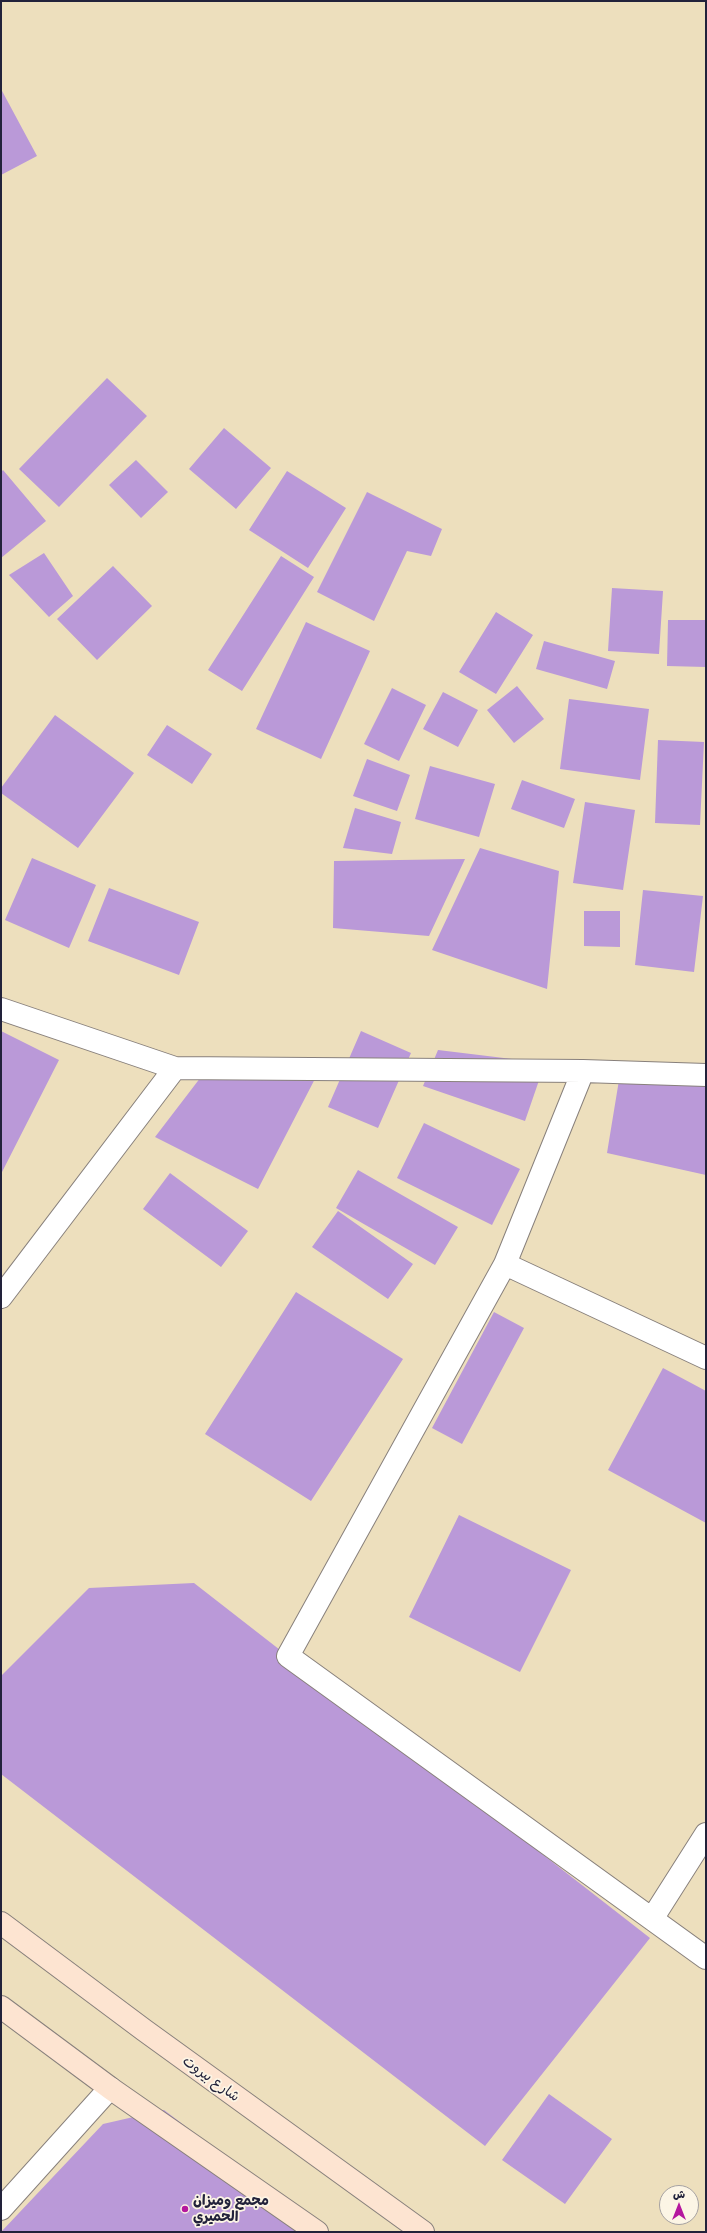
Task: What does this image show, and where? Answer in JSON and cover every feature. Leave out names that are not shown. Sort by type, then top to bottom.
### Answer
[{"type":"main road","name":"شارع بيروت","points":[[1,1922],[144,2030],[423,2232]]},
{"type":"main road","points":[[1,2007],[110,2088],[317,2232]]},
{"type":"street","points":[[1,1009],[175,1068],[582,1071],[706,1075]]},
{"type":"street","points":[[1,1297],[175,1068]]},
{"type":"street","points":[[582,1071],[505,1264],[288,1656],[706,1958]]},
{"type":"street","points":[[505,1264],[706,1358]]},
{"type":"street","points":[[652,1919],[706,1834]]},
{"type":"street","points":[[1,2209],[110,2088]]},
{"type":"building","points":[[1,89],[37,156],[1,175]]},
{"type":"building","points":[[107,378],[147,416],[59,507],[19,469]]},
{"type":"building","points":[[224,428],[271,468],[236,509],[189,469]]},
{"type":"building","points":[[136,460],[168,492],[141,518],[109,485]]},
{"type":"building","points":[[3,470],[46,521],[1,558],[1,472]]},
{"type":"building","points":[[287,471],[346,508],[308,568],[249,530]]},
{"type":"building","points":[[367,492],[442,529],[431,556],[407,551],[374,621],[317,592]]},
{"type":"building","points":[[44,553],[73,596],[49,617],[9,575]]},
{"type":"building","points":[[281,556],[314,577],[242,691],[208,670]]},
{"type":"building","points":[[113,566],[152,606],[97,660],[57,619]]},
{"type":"building","points":[[612,588],[663,591],[659,654],[608,651]]},
{"type":"building","points":[[496,612],[533,635],[496,694],[459,672]]},
{"type":"building","points":[[668,620],[706,620],[706,667],[667,666]]},
{"type":"building","points":[[306,622],[370,651],[321,759],[256,729]]},
{"type":"building","points":[[544,641],[615,661],[607,689],[536,669]]},
{"type":"building","points":[[517,686],[544,719],[514,743],[487,710]]},
{"type":"building","points":[[392,688],[426,705],[399,761],[364,744]]},
{"type":"building","points":[[443,692],[478,710],[458,747],[423,729]]},
{"type":"building","points":[[569,699],[649,709],[640,780],[560,769]]},
{"type":"building","points":[[55,715],[134,773],[78,848],[1,793],[1,788]]},
{"type":"building","points":[[167,725],[212,754],[192,784],[147,755]]},
{"type":"building","points":[[658,740],[704,742],[700,825],[655,823]]},
{"type":"building","points":[[367,759],[410,775],[397,811],[353,796]]},
{"type":"building","points":[[430,766],[495,784],[479,837],[415,819]]},
{"type":"building","points":[[522,780],[575,799],[564,828],[511,809]]},
{"type":"building","points":[[585,802],[635,810],[623,890],[573,883]]},
{"type":"building","points":[[355,808],[401,822],[392,854],[343,848]]},
{"type":"building","points":[[480,848],[559,871],[547,989],[432,950]]},
{"type":"building","points":[[32,858],[96,885],[69,948],[5,920]]},
{"type":"building","points":[[465,859],[429,936],[333,928],[334,861]]},
{"type":"building","points":[[109,888],[199,922],[179,975],[88,941]]},
{"type":"building","points":[[643,890],[703,896],[694,972],[635,965]]},
{"type":"building","points":[[584,911],[620,911],[620,947],[584,946]]},
{"type":"building","points":[[1,1031],[59,1060],[1,1174]]},
{"type":"building","points":[[361,1031],[411,1053],[378,1128],[328,1107]]},
{"type":"building","points":[[438,1050],[545,1063],[525,1121],[423,1086]]},
{"type":"building","points":[[204,1073],[318,1073],[258,1189],[155,1137]]},
{"type":"building","points":[[620,1074],[706,1086],[706,1175],[607,1153]]},
{"type":"building","points":[[424,1123],[520,1169],[492,1225],[397,1178]]},
{"type":"building","points":[[358,1170],[458,1227],[435,1265],[336,1208]]},
{"type":"building","points":[[170,1173],[248,1231],[221,1267],[143,1209]]},
{"type":"building","points":[[338,1211],[413,1264],[388,1299],[312,1247]]},
{"type":"building","points":[[296,1292],[403,1359],[311,1501],[205,1434]]},
{"type":"building","points":[[494,1312],[524,1328],[462,1444],[432,1428]]},
{"type":"building","points":[[663,1368],[706,1391],[706,1523],[608,1470]]},
{"type":"building","points":[[459,1515],[571,1570],[520,1672],[409,1617]]},
{"type":"building","points":[[194,1583],[650,1938],[485,2146],[1,1774],[1,1676],[89,1588]]},
{"type":"building","points":[[549,2094],[612,2139],[565,2204],[502,2160]]},
{"type":"building","points":[[164,2110],[325,2232],[1,2232],[103,2124]]},
{"type":"place","name":"مجمع وميزان الحميري","points":[[185,2209]]}]
